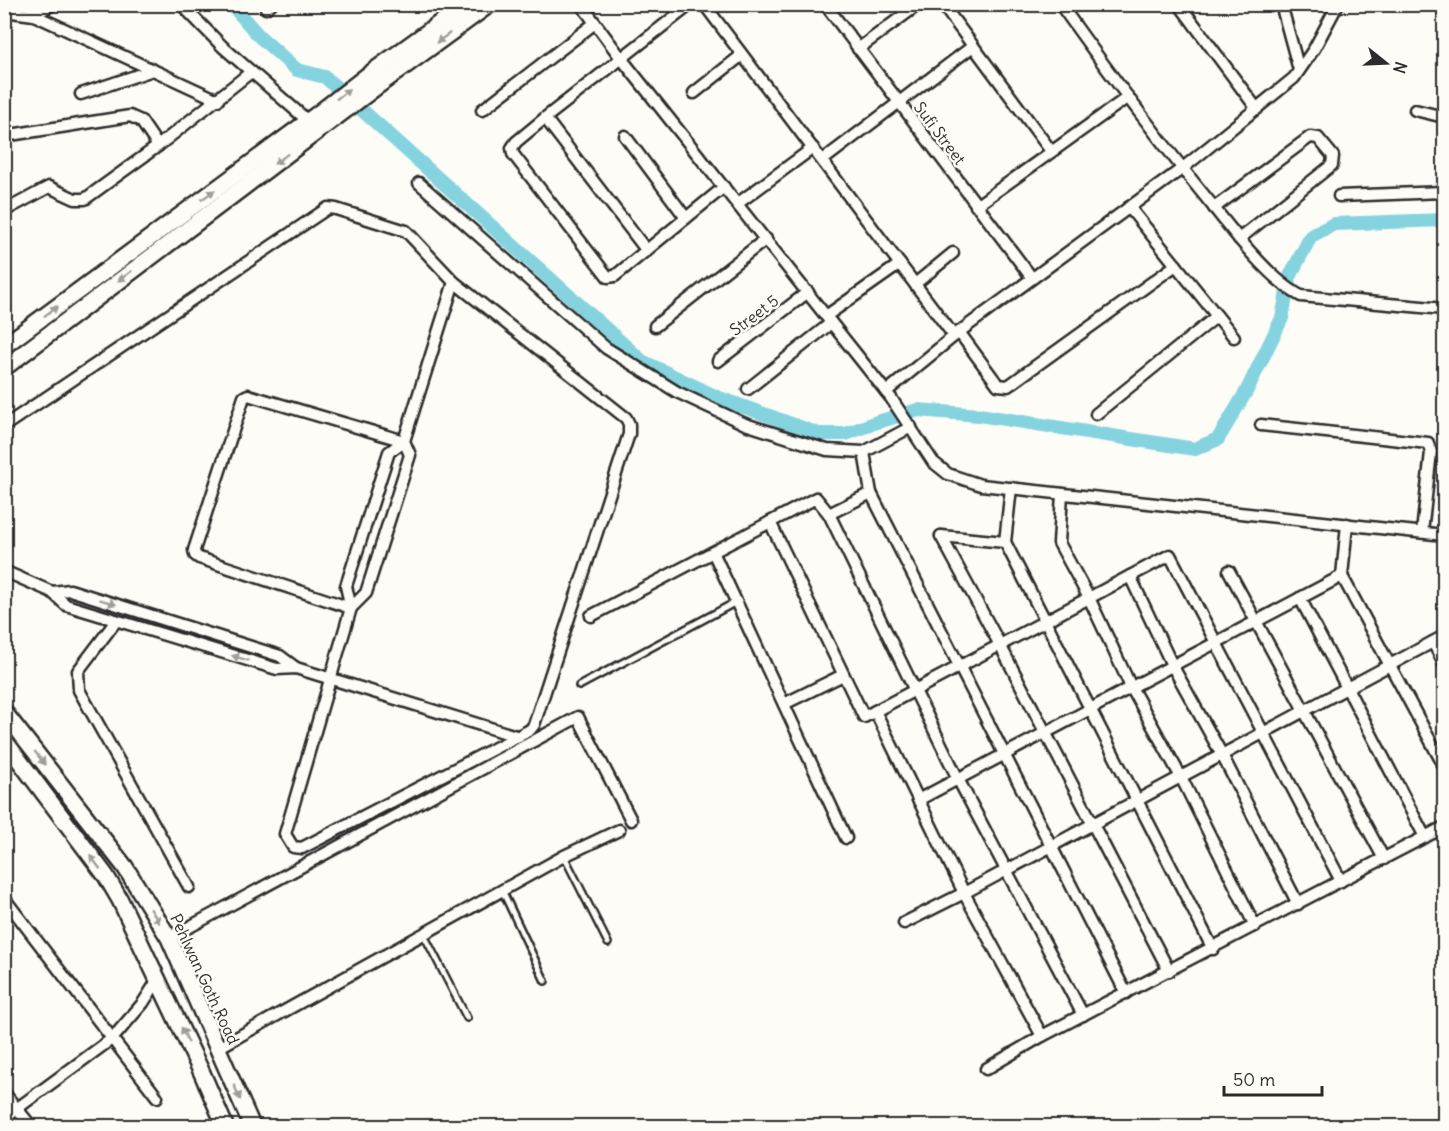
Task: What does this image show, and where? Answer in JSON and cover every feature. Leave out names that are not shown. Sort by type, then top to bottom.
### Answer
[{"type":"street","points":[[4,11],[32,10],[53,4]]},
{"type":"street","points":[[181,4],[251,72],[318,119]]},
{"type":"street","points":[[4,346],[372,81],[490,4]]},
{"type":"street","points":[[581,4],[621,58],[889,395],[933,462],[948,474],[981,485],[1011,489],[1444,535]]},
{"type":"street","points":[[691,4],[513,144],[513,154],[605,275],[611,277],[647,251],[724,187]]},
{"type":"street","points":[[704,4],[915,284],[998,385],[1008,386],[1176,266]]},
{"type":"street","name":"Sufi Street","points":[[825,4],[1032,278]]},
{"type":"street","points":[[858,49],[920,4]]},
{"type":"street","points":[[942,4],[1051,151]]},
{"type":"street","points":[[1179,4],[1257,109]]},
{"type":"street","points":[[1281,4],[1299,70]]},
{"type":"street","points":[[889,395],[957,334],[1183,168],[1294,78],[1314,49],[1338,4]]},
{"type":"street","points":[[372,81],[464,5]]},
{"type":"street","points":[[1061,5],[1128,97],[1214,208],[1239,239],[1289,289],[1301,296],[1444,309]]},
{"type":"street","points":[[32,10],[218,100]]},
{"type":"street","points":[[482,110],[595,23]]},
{"type":"street","points":[[823,160],[973,46]]},
{"type":"street","points":[[694,93],[742,55]]},
{"type":"street","points":[[81,94],[153,70]]},
{"type":"street","points":[[4,211],[45,188],[55,189],[75,199],[85,199],[158,146],[251,72]]},
{"type":"street","points":[[976,206],[1128,97]]},
{"type":"street","points":[[1415,111],[1444,117]]},
{"type":"street","points":[[4,136],[130,116],[141,121],[158,146]]},
{"type":"street","points":[[545,118],[647,251]]},
{"type":"street","points":[[4,368],[318,119]]},
{"type":"street","points":[[625,136],[686,218]]},
{"type":"street","points":[[1214,208],[1310,137],[1318,138],[1333,156],[1332,165],[1239,239]]},
{"type":"street","points":[[737,204],[813,148]]},
{"type":"street","points":[[419,183],[606,348],[677,392],[745,424],[827,450],[864,452],[910,424]]},
{"type":"street","points":[[1339,196],[1444,192]]},
{"type":"street","points":[[1129,207],[1234,338]]},
{"type":"street","points":[[4,426],[328,208],[405,231],[454,282],[626,418],[629,424],[629,434],[534,725],[530,730],[302,848],[293,847],[285,834],[351,608],[366,592],[410,455],[404,441]]},
{"type":"street","points":[[655,326],[766,239]]},
{"type":"street","points":[[915,284],[954,252]]},
{"type":"street","points":[[748,389],[829,319],[900,264]]},
{"type":"street","points":[[351,608],[346,586],[389,452],[404,441],[454,282]]},
{"type":"street","name":"Street 5","points":[[718,361],[808,292]]},
{"type":"street","points":[[1096,414],[1217,316]]},
{"type":"street","points":[[351,608],[199,558],[195,555],[194,550],[244,397],[248,395],[404,441]]},
{"type":"street","points":[[1260,425],[1428,443],[1431,452],[1422,532]]},
{"type":"street","points":[[864,452],[872,493],[1126,993]]},
{"type":"street","points":[[1011,489],[1005,542],[1213,949]]},
{"type":"street","points":[[829,514],[872,493]]},
{"type":"street","points":[[1062,494],[1059,543],[1089,598],[1131,687],[1181,777],[1255,926]]},
{"type":"street","points":[[591,616],[816,498],[829,514],[958,778],[1083,1015]]},
{"type":"street","points":[[368,518],[388,525]]},
{"type":"street","points":[[770,522],[864,717],[1170,555],[1341,881]]},
{"type":"street","points":[[1347,524],[1342,576],[1444,766]]},
{"type":"street","points":[[1005,542],[941,536],[1169,971]]},
{"type":"street","points":[[713,552],[846,838]]},
{"type":"street","points":[[4,571],[52,592],[66,605],[277,669],[296,668],[516,736]]},
{"type":"street","points":[[1228,571],[1384,859]]},
{"type":"street","points":[[1130,576],[1172,666],[1222,755],[1298,904]]},
{"type":"street","points":[[918,800],[1342,576]]},
{"type":"street","points":[[52,592],[70,590],[269,652],[280,656],[296,668]]},
{"type":"street","points":[[1300,598],[1425,837]]},
{"type":"street","points":[[116,621],[78,671],[79,690],[189,887]]},
{"type":"street","points":[[904,923],[1006,871],[1444,636]]},
{"type":"street","points":[[1433,642],[1444,664]]},
{"type":"street","points":[[784,704],[843,675]]},
{"type":"street","points":[[875,711],[964,893],[1042,1036]]},
{"type":"street","name":"Pehlwan Goth Road","points":[[4,712],[125,867],[169,938],[252,1126]]},
{"type":"street","points":[[169,938],[578,717],[632,820]]},
{"type":"street","points":[[4,741],[106,876],[120,900],[159,978],[225,1126]]},
{"type":"street","points":[[986,1069],[1042,1036],[1444,827]]},
{"type":"street","points":[[202,1073],[221,1054],[424,935],[564,856],[619,830]]},
{"type":"street","points":[[4,898],[157,1096]]},
{"type":"street","points":[[4,1118],[112,1038],[143,1003],[159,978]]},
{"type":"street","points":[[4,1093],[31,1126]]},
{"type":"lane","points":[[579,686],[736,602]]},
{"type":"lane","points":[[564,856],[608,943]]},
{"type":"lane","points":[[502,890],[545,981]]},
{"type":"lane","points":[[424,935],[467,1018]]},
{"type":"waterway","points":[[231,4],[259,36],[297,70],[325,77],[642,361],[717,397],[819,434],[846,434],[918,410],[979,415],[1195,449],[1218,439],[1246,392],[1282,318],[1290,276],[1311,236],[1334,224],[1444,220]]}]
